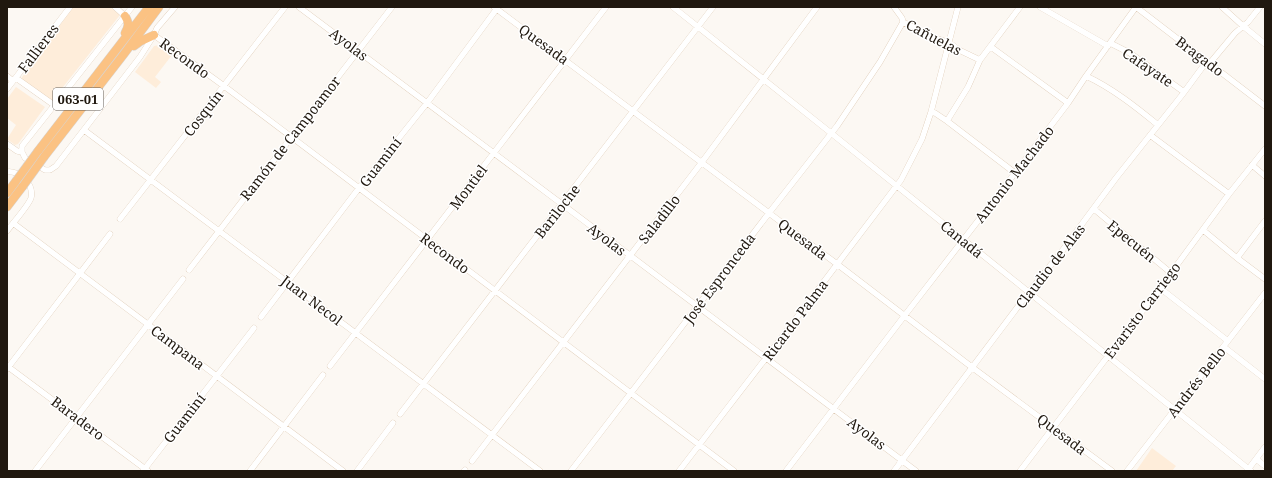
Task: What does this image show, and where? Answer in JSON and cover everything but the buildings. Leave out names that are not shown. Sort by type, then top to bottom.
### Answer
[{"type":"highway","name":"063-01","points":[[7,207],[19,184],[118,47],[149,7]]},
{"type":"highway","name":"063-01","points":[[41,154],[124,54],[159,7]]},
{"type":"highway","points":[[118,47],[128,28],[126,16]]},
{"type":"highway","points":[[124,54],[141,41],[154,35]]},
{"type":"highway","name":"063-01","points":[[7,193],[19,184]]},
{"type":"street","name":"Fallieres","points":[[7,89],[70,7]]},
{"type":"street","points":[[115,7],[126,16]]},
{"type":"street","points":[[132,7],[22,146],[22,152],[26,158],[45,170],[50,170],[56,166],[140,57],[157,28],[175,7]]},
{"type":"street","name":"Cosquín","points":[[120,219],[285,7]]},
{"type":"street","name":"Ayolas","points":[[299,7],[494,152],[562,205],[916,471]]},
{"type":"street","name":"Ramón de Campoamor","points":[[188,270],[392,7]]},
{"type":"street","name":"Montiel","points":[[330,366],[606,7]]},
{"type":"street","name":"Canadá","points":[[672,7],[1029,292],[1248,470]]},
{"type":"street","name":"Bariloche","points":[[400,414],[713,7]]},
{"type":"street","name":"Saladillo","points":[[472,461],[702,162],[817,7]]},
{"type":"street","name":"Cañuelas","points":[[894,7],[902,18],[903,22],[930,36],[950,42],[959,50],[980,60]]},
{"type":"street","name":"Ricardo Palma","points":[[678,471],[897,186],[922,139],[931,112],[958,7]]},
{"type":"street","points":[[947,121],[968,87],[980,60],[1020,7]]},
{"type":"street","name":"Cafayate","points":[[1040,7],[1109,45],[1130,53],[1184,92]]},
{"type":"street","name":"Antonio Machado","points":[[786,471],[904,315],[1068,103],[1136,7]]},
{"type":"street","name":"Bragado","points":[[1136,7],[1265,106]]},
{"type":"street","points":[[1222,7],[1265,44]]},
{"type":"street","name":"Claudio de Alas","points":[[894,471],[1116,178],[1208,62],[1260,7]]},
{"type":"street","name":"Quesada","points":[[496,8],[1112,471]]},
{"type":"street","name":"Guaminí","points":[[261,317],[359,188],[427,103],[496,8]]},
{"type":"street","name":"José Espronceda","points":[[571,471],[831,133],[878,66],[903,22]]},
{"type":"street","name":"Recondo","points":[[154,35],[292,137],[734,471]]},
{"type":"street","points":[[990,47],[1068,103]]},
{"type":"street","points":[[7,76],[54,105]]},
{"type":"street","points":[[1086,76],[1138,108],[1158,125]]},
{"type":"street","points":[[931,112],[947,121],[1015,173]]},
{"type":"street","name":"Juan Necol","points":[[84,130],[218,231],[288,281],[540,471]]},
{"type":"street","points":[[1150,135],[1229,194]]},
{"type":"street","points":[[7,144],[16,151],[22,152]]},
{"type":"street","name":"Evaristo Carriego","points":[[1020,471],[1160,288],[1229,194],[1265,149]]},
{"type":"street","points":[[1252,166],[1265,176]]},
{"type":"street","points":[[7,172],[15,172],[18,174],[25,179],[31,189],[30,201],[7,231]]},
{"type":"street","name":"Epecuén","points":[[1094,209],[1171,273]]},
{"type":"street","points":[[1237,258],[1265,221]]},
{"type":"street","name":"Campana","points":[[13,223],[342,471]]},
{"type":"street","points":[[1203,230],[1265,279]]},
{"type":"street","points":[[7,367],[81,274],[110,234]]},
{"type":"street","points":[[35,471],[183,278]]},
{"type":"street","points":[[1160,288],[1228,341]]},
{"type":"street","name":"Andrés Bello","points":[[1127,471],[1265,293]]},
{"type":"street","name":"Guaminí","points":[[145,470],[254,328]]},
{"type":"street","points":[[1224,347],[1265,379]]},
{"type":"street","name":"Baradero","points":[[7,367],[77,417],[145,470]]},
{"type":"street","points":[[250,471],[323,376]]},
{"type":"street","points":[[357,471],[393,423]]},
{"type":"street","points":[[1248,470],[1265,447]]},
{"type":"street","points":[[1256,459],[1265,466]]},
{"type":"shaded area","points":[[73,7],[110,7],[120,15],[52,101],[20,80]]},
{"type":"shaded area","points":[[159,45],[172,55],[155,77],[161,82],[156,88],[135,72],[154,46]]},
{"type":"shaded area","points":[[16,87],[45,107],[18,144],[15,145],[7,139],[16,125],[7,118],[7,99]]},
{"type":"shaded area","points":[[1152,448],[1176,466],[1172,471],[1136,471]]}]
